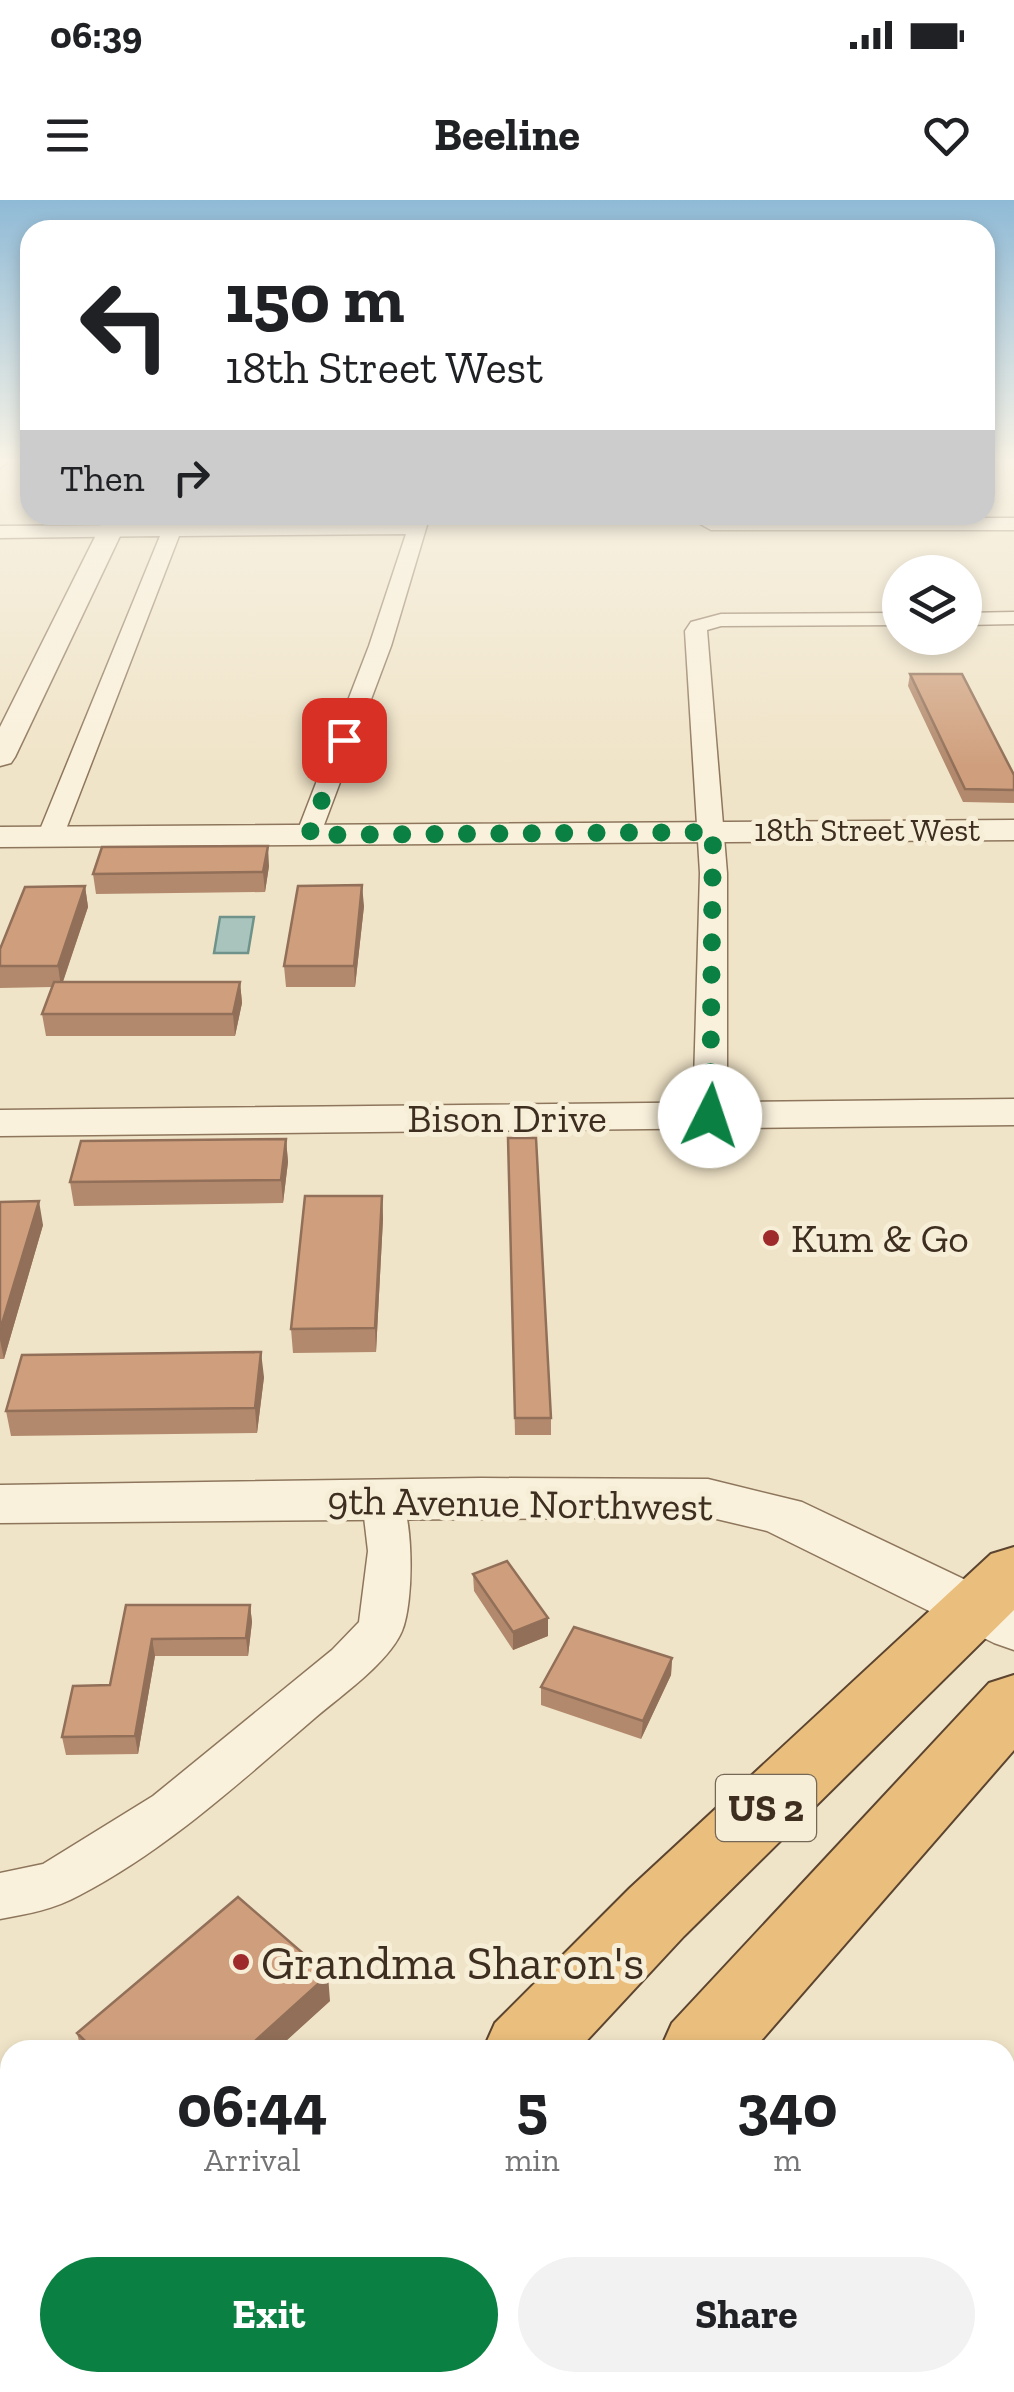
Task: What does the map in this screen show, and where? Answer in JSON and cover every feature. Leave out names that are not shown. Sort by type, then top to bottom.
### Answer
[{"type":"highway","name":"US 2","points":[[534,2040],[656,1912],[1001,1603]]},
{"type":"highway","name":"US 2","points":[[710,2040],[1014,1702]]},
{"type":"street","points":[[0,757],[95,561]]},
{"type":"street","points":[[50,837],[160,561]]},
{"type":"street","points":[[309,835],[380,646],[407,561]]},
{"type":"street","points":[[982,619],[1014,618]]},
{"type":"street","points":[[710,1116],[713,832],[698,626],[721,620],[882,619]]},
{"type":"street","name":"18th Street West","points":[[0,837],[1014,830]]},
{"type":"street","name":"Bison Drive","points":[[0,1123],[1014,1112]]},
{"type":"street","name":"9th Avenue Northwest","points":[[0,1504],[708,1498],[783,1516],[1001,1603]]},
{"type":"street","points":[[0,1896],[34,1891],[61,1880],[172,1811],[348,1664],[381,1628],[390,1551],[383,1500]]},
{"type":"water","points":[[220,917],[254,917],[248,953],[214,953]]},
{"type":"building","points":[[910,674],[962,674],[1014,775],[1014,790],[965,789]]},
{"type":"building","points":[[268,846],[263,872],[93,874],[102,847]]},
{"type":"building","points":[[362,885],[354,966],[284,966],[298,886]]},
{"type":"building","points":[[85,886],[58,966],[0,966],[0,949],[25,887]]},
{"type":"building","points":[[54,982],[240,982],[233,1014],[42,1014]]},
{"type":"building","points":[[508,1138],[536,1138],[551,1418],[515,1418]]},
{"type":"building","points":[[286,1139],[281,1180],[70,1182],[81,1141]]},
{"type":"building","points":[[305,1196],[382,1196],[375,1328],[291,1329]]},
{"type":"building","points":[[39,1201],[0,1330],[0,1202]]},
{"type":"building","points":[[261,1352],[255,1408],[6,1411],[22,1355]]},
{"type":"building","points":[[507,1561],[548,1618],[513,1632],[473,1574]]},
{"type":"building","points":[[126,1605],[250,1605],[246,1638],[152,1639],[135,1736],[62,1737],[73,1686],[110,1685]]},
{"type":"building","points":[[574,1627],[672,1658],[643,1721],[541,1687]]},
{"type":"building","name":"Grandma Sharon's","points":[[238,1897],[328,1975],[256,2040],[84,2040],[77,2033]]},
{"type":"place","name":"Kum & Go","points":[[771,1238]]},
{"type":"place","name":"Grandma Sharon's","points":[[241,1962]]},
{"type":"route","points":[[344,740],[309,835],[713,832],[710,1116]]}]
